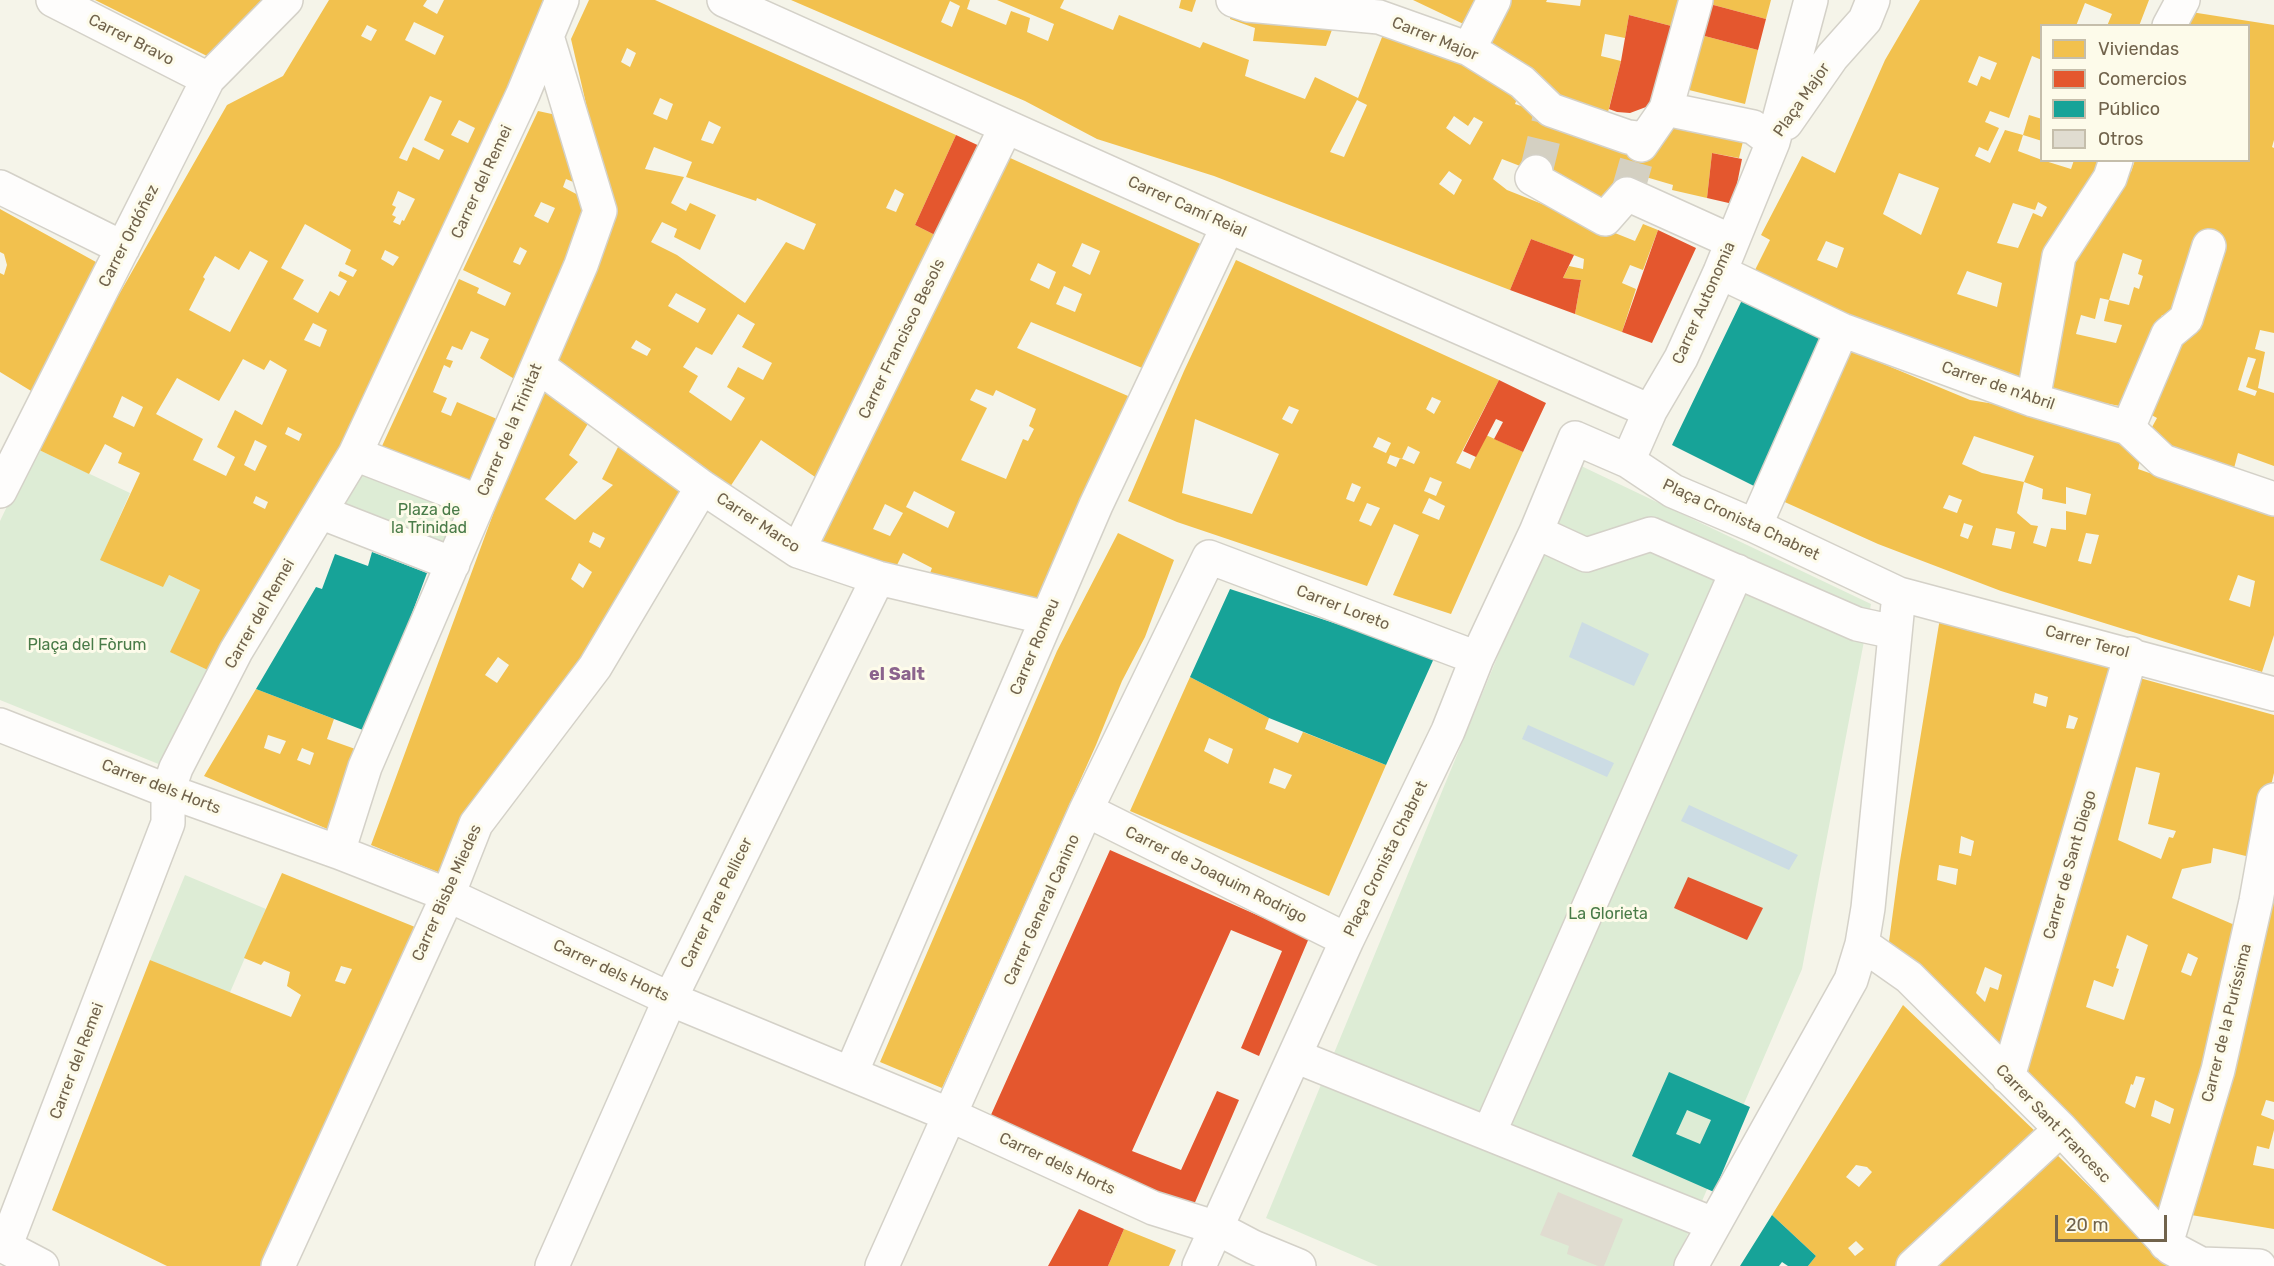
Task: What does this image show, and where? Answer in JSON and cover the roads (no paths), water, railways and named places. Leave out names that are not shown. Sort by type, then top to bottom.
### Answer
[{"type":"street","name":"Carrer Bravo","points":[[53,0],[208,79]]},
{"type":"street","name":"Carrer Ordóñez","points":[[0,491],[208,79],[286,0]]},
{"type":"street","name":"Carrer del Remei","points":[[3,1246],[168,824],[168,791],[176,768],[236,651],[355,454],[523,94],[562,0]]},
{"type":"street","name":"Carrer Camí Reial","points":[[724,0],[1228,226],[1650,411]]},
{"type":"street","name":"Carrer Major","points":[[1233,0],[1248,5],[1379,17],[1468,50],[1522,81],[1551,110],[1643,142],[1666,109],[1696,0]]},
{"type":"street","points":[[1468,50],[1494,0]]},
{"type":"street","name":"Plaça Major","points":[[1773,142],[1811,0]]},
{"type":"street","name":"Plaça Major","points":[[1773,142],[1832,57],[1865,20],[1872,0]]},
{"type":"street","points":[[2170,24],[2183,0]]},
{"type":"street","name":"Carrer de la Trinitat","points":[[338,852],[365,767],[581,265],[600,211],[548,36]]},
{"type":"street","points":[[1666,109],[1753,127],[1773,142]]},
{"type":"street","name":"Carrer Francisco Besols","points":[[798,551],[1006,127]]},
{"type":"street","name":"Carrer Autonomia","points":[[1628,461],[1650,411],[1681,358],[1720,272],[1773,142]]},
{"type":"street","points":[[2033,399],[2059,256],[2110,178],[2115,162]]},
{"type":"street","points":[[1536,172],[1532,178],[1605,219],[1627,194],[1731,241]]},
{"type":"street","points":[[0,187],[123,248]]},
{"type":"street","name":"Carrer Romeu","points":[[851,1073],[1096,505],[1228,226]]},
{"type":"street","points":[[2128,428],[2167,337],[2186,319],[2209,246]]},
{"type":"street","name":"Carrer de n'Abril","points":[[1720,272],[1842,330],[2033,399],[2128,428],[2163,461],[2274,499]]},
{"type":"street","points":[[1755,526],[1842,330]]},
{"type":"street","name":"Carrer Marco","points":[[538,366],[702,487],[798,551],[878,578],[1047,618]]},
{"type":"street","name":"Plaça Cronista Chabret","points":[[1199,1266],[1347,940],[1448,731],[1476,658],[1536,532],[1575,438],[1628,461],[1674,491],[1755,526],[1899,594]]},
{"type":"street","points":[[355,454],[479,502]]},
{"type":"street","name":"Carrer Bisbe Miedes","points":[[279,1266],[448,895],[476,824],[595,667],[702,487]]},
{"type":"street","points":[[320,512],[453,564]]},
{"type":"street","points":[[1536,532],[1586,555],[1652,534],[1857,624],[1894,632]]},
{"type":"street","name":"Carrer Loreto","points":[[1209,557],[1476,658]]},
{"type":"street","name":"Carrer General Canino","points":[[882,1266],[1086,810],[1209,557]]},
{"type":"street","points":[[1489,1133],[1737,571]]},
{"type":"street","name":"Carrer Pare Pellicer","points":[[552,1266],[670,999],[878,578]]},
{"type":"street","points":[[1691,1266],[1851,980],[1862,944],[1868,908],[1899,594]]},
{"type":"street","name":"Carrer Terol","points":[[1899,594],[2131,654],[2274,694]]},
{"type":"street","name":"Carrer de Sant Diego","points":[[2008,1077],[2131,654]]},
{"type":"street","name":"Carrer dels Horts","points":[[0,724],[168,791],[338,852],[448,895],[670,999],[950,1115],[1153,1208],[1217,1228]]},
{"type":"street","name":"Carrer de la Puríssima","points":[[2166,1244],[2218,1070],[2256,901],[2274,800]]},
{"type":"street","name":"Carrer de Joaquim Rodrigo","points":[[1086,810],[1347,940]]},
{"type":"street","name":"Carrer Sant Francesc","points":[[1862,944],[1909,977],[2061,1129],[2166,1244],[2201,1264],[2259,1266]]},
{"type":"street","points":[[1295,1056],[1713,1224]]},
{"type":"street","points":[[1913,1266],[2061,1129]]},
{"type":"street","points":[[1217,1228],[1253,1247],[1299,1266]]},
{"type":"street","points":[[3,1246],[42,1266]]},
{"type":"tunnel","points":[[1536,172],[1551,110]]},
{"type":"tunnel","points":[[1627,194],[1641,145]]},
{"type":"district","name":"el Salt","points":[[897,675]]},
{"type":"park label","name":"Plaza de la Trinidad","points":[[429,519]]},
{"type":"park label","name":"Plaça del Fòrum","points":[[87,645]]},
{"type":"park label","name":"La Glorieta","points":[[1608,914]]}]
